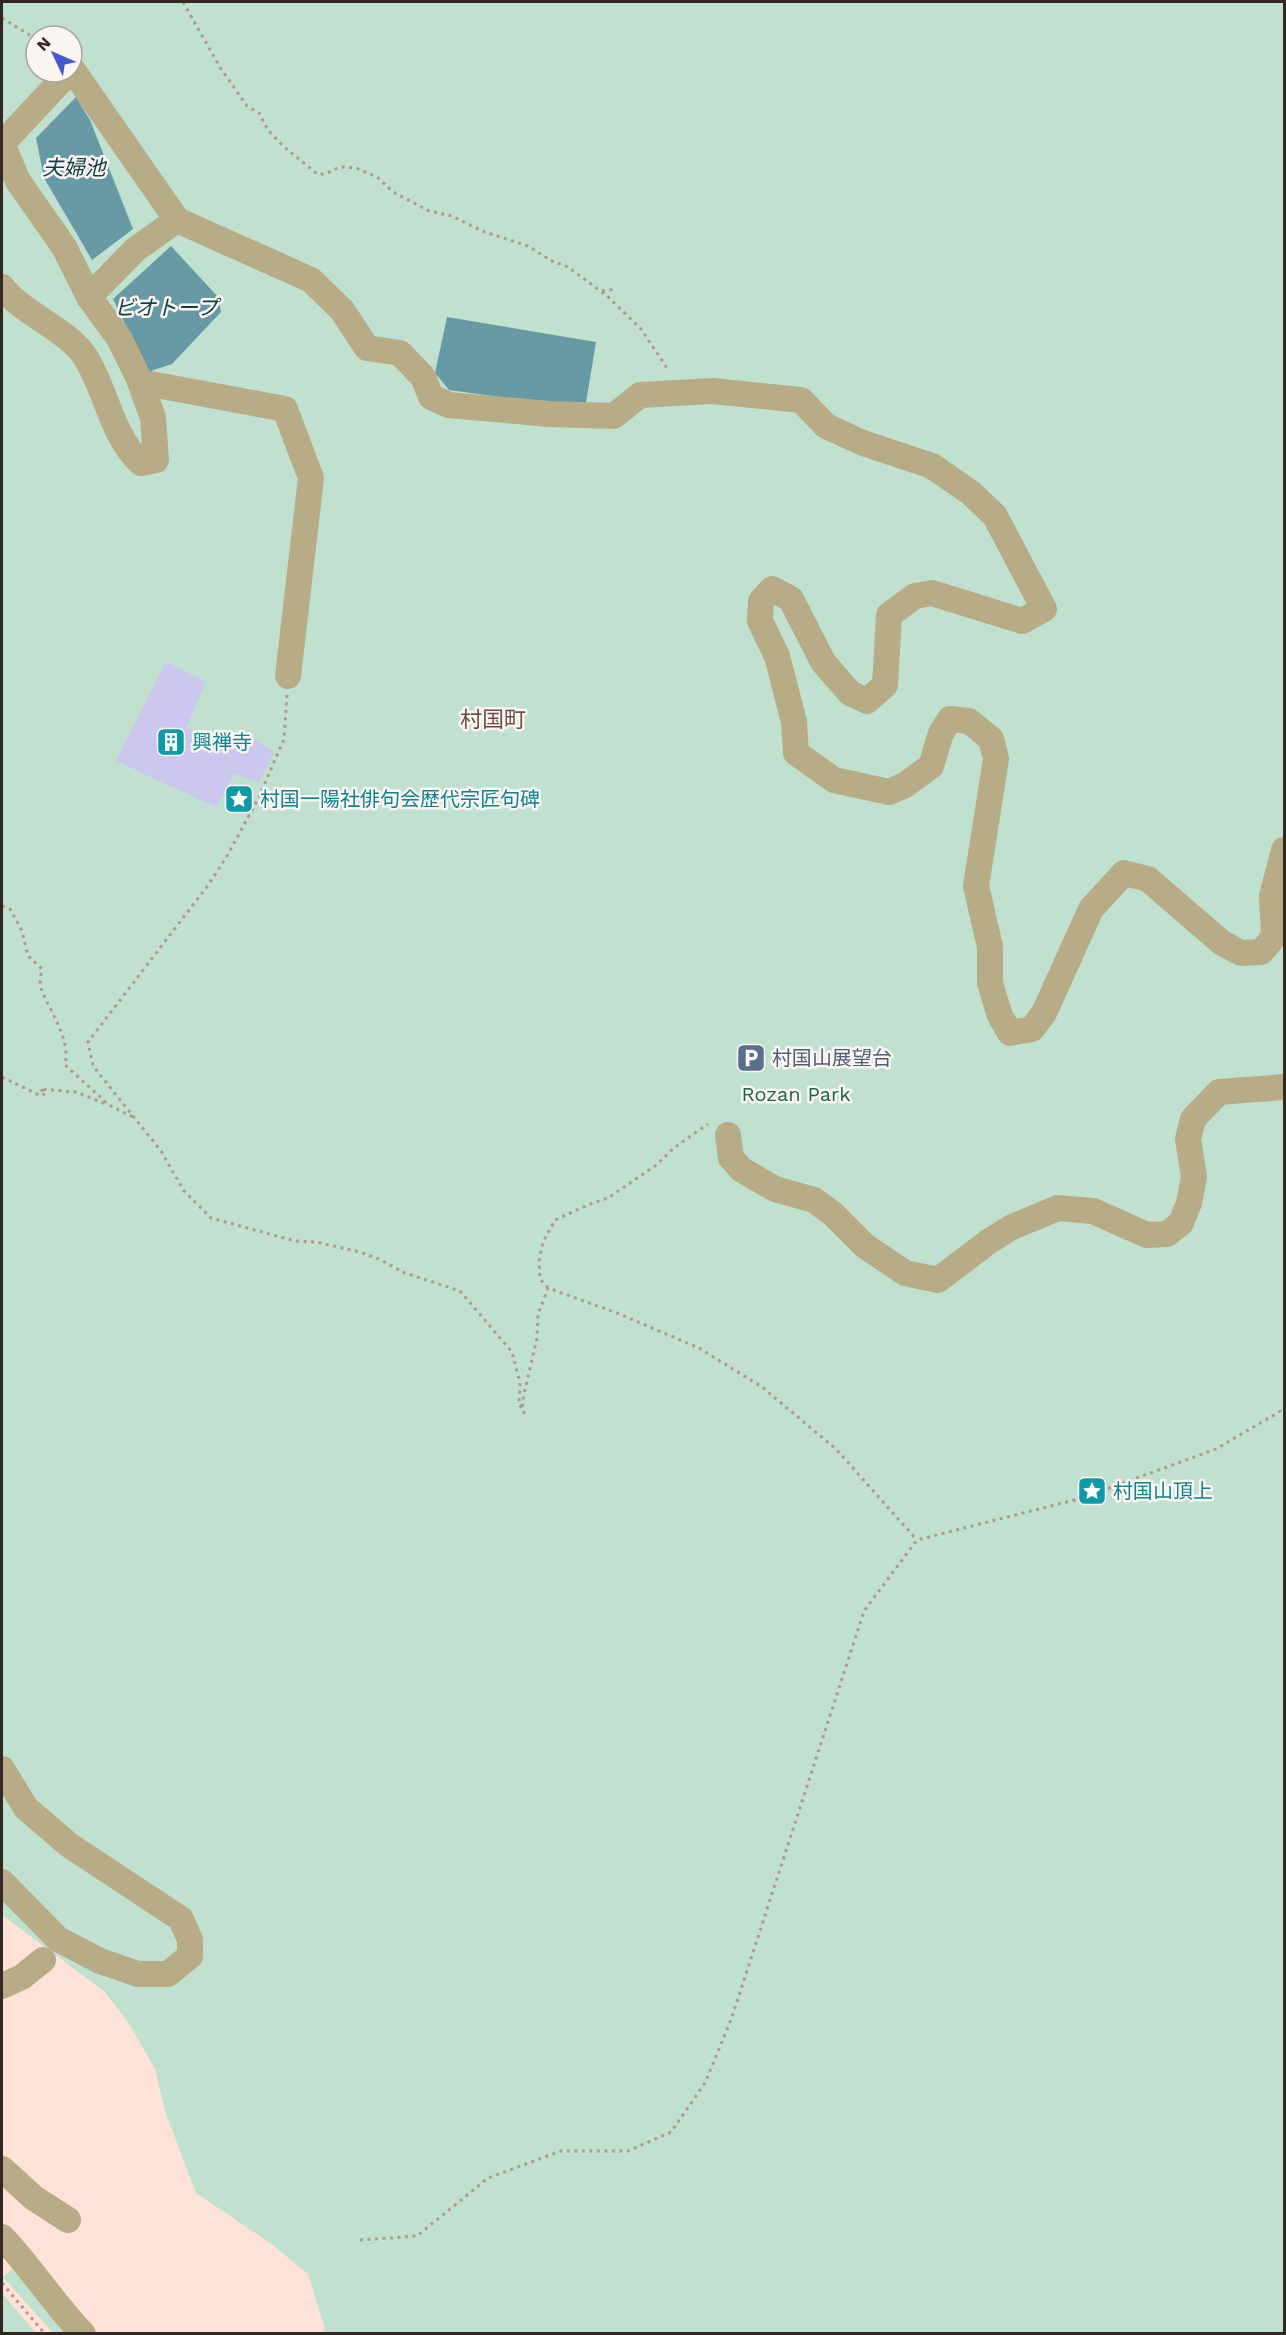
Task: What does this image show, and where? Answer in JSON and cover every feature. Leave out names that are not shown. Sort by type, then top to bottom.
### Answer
[{"type":"street","points":[[2,287],[27,312],[70,342],[85,356],[105,404],[129,452],[141,463],[156,460],[153,418],[140,382],[119,338],[88,297],[64,247],[18,181],[2,144],[58,84]]},
{"type":"street","points":[[81,84],[177,220],[311,280],[342,310],[367,348],[400,353],[423,377],[431,397],[449,405],[614,417],[640,396],[713,391],[801,400],[826,426],[863,443],[932,466],[971,493],[995,516],[1044,609],[1022,621],[932,593],[915,596],[890,615],[885,685],[867,701],[850,693],[824,662],[791,600],[772,589],[761,601],[760,621],[777,656],[794,722],[796,753],[834,780],[889,792],[905,785],[931,766],[941,733],[950,719],[969,721],[991,739],[996,759],[976,886],[990,947],[990,983],[999,1016],[1010,1033],[1032,1029],[1044,1013],[1091,909],[1124,873],[1148,879],[1222,943],[1242,953],[1261,952],[1274,937],[1272,896],[1284,850]]},
{"type":"street","points":[[88,297],[136,249],[177,220]]},
{"type":"street","points":[[140,382],[285,409],[311,478],[288,676]]},
{"type":"street","points":[[728,1135],[731,1158],[742,1170],[775,1189],[814,1200],[833,1214],[865,1246],[905,1273],[938,1280],[1012,1227],[1058,1208],[1093,1211],[1147,1235],[1167,1234],[1181,1223],[1190,1203],[1194,1177],[1188,1139],[1193,1119],[1220,1092],[1284,1087]]},
{"type":"street","points":[[2,1769],[26,1808],[69,1845],[181,1919],[190,1940],[189,1956],[168,1974],[138,1974],[100,1961],[58,1939],[2,1882]]},
{"type":"street","points":[[2,1986],[22,1977],[43,1960]]},
{"type":"street","points":[[2,2169],[34,2198],[69,2220]]},
{"type":"street","points":[[7,2253],[83,2334]]},
{"type":"path","points":[[183,2],[221,69],[247,106],[259,113],[268,130],[282,145],[317,174],[326,174],[340,167],[356,168],[377,177],[393,192],[429,211],[452,216],[482,231],[528,246],[552,261],[568,267],[600,291],[641,328],[683,393]]},
{"type":"path","points":[[2,18],[24,32]]},
{"type":"path","points":[[600,291],[617,289]]},
{"type":"path","points":[[288,676],[284,739],[258,799],[209,884],[88,1042],[93,1066],[161,1151],[184,1191],[212,1218],[295,1241],[316,1242],[360,1252],[380,1259],[405,1273],[460,1291],[512,1352],[520,1383],[519,1402],[524,1413],[522,1403],[537,1338],[538,1314],[548,1288]]},
{"type":"path","points":[[2,906],[10,909],[22,931],[28,956],[42,969],[40,986],[50,1003],[68,1053],[65,1065],[109,1105],[135,1118]]},
{"type":"path","points":[[2,1077],[41,1096],[46,1093],[40,1089],[76,1092],[135,1118]]},
{"type":"path","points":[[728,1135],[722,1123],[713,1121],[608,1198],[555,1220],[543,1242],[539,1261],[540,1279],[548,1288],[617,1313],[699,1348],[762,1387],[836,1449],[917,1540]]},
{"type":"path","points":[[360,2240],[417,2236],[488,2178],[561,2151],[628,2151],[671,2132],[705,2083],[731,2020],[864,1611],[917,1540],[1082,1498],[1216,1449],[1284,1409]]},
{"type":"path","points":[[2,2283],[45,2334]]},
{"type":"green space","name":"Rozan Park","points":[[2,2],[1284,2],[1284,2333],[323,2333],[325,2329],[308,2274],[270,2243],[196,2193],[166,2114],[155,2069],[128,2022],[105,1992],[2,1915]]},
{"type":"green space","points":[[14,2267],[68,2333],[53,2333],[3,2277]]},
{"type":"green space","points":[[2,2293],[36,2333],[2,2333]]},
{"type":"water","name":"夫婦池","points":[[76,97],[90,120],[133,229],[92,260],[44,178],[36,138]]},
{"type":"water","name":"ビオトープ","points":[[171,246],[218,297],[221,312],[172,364],[148,372],[113,299]]},
{"type":"water","points":[[447,317],[596,342],[585,409],[449,390],[435,373]]},
{"type":"building","name":"興禅寺","points":[[166,662],[206,682],[186,728],[237,750],[247,733],[274,752],[259,782],[234,774],[216,807],[116,761]]},
{"type":"place","name":"興禅寺","points":[[171,742]]},
{"type":"place","name":"村国一陽社俳句会歴代宗匠句碑","points":[[239,799]]},
{"type":"place","name":"村国山展望台","points":[[751,1058]]},
{"type":"place","name":"村国山頂上","points":[[1092,1491]]},
{"type":"district","name":"村国町","points":[[493,719]]}]
